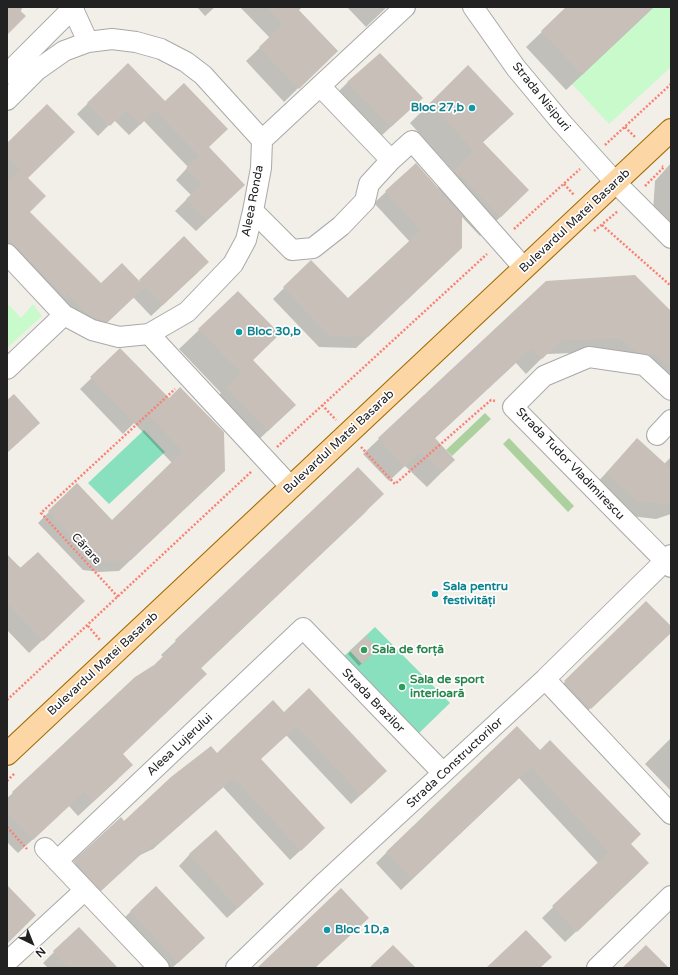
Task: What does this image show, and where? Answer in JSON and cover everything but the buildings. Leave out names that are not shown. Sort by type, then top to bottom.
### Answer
[{"type":"main road","name":"Bulevardul Matei Basarab","points":[[7,754],[671,130]]},
{"type":"street","points":[[7,74],[73,7],[88,42]]},
{"type":"street","points":[[7,100],[50,60],[64,51],[88,42],[112,39],[136,42],[161,49],[186,62],[203,75],[262,140],[405,7]]},
{"type":"street","name":"Strada Nisipuri","points":[[473,7],[530,86],[616,182],[671,238]]},
{"type":"street","points":[[320,86],[391,160]]},
{"type":"street","name":"Aleea Ronda","points":[[7,254],[64,314],[92,330],[119,336],[149,334],[187,312],[233,264],[246,240],[253,211],[261,168],[262,140]]},
{"type":"street","points":[[253,211],[292,250],[313,248],[341,226],[365,201],[369,184],[391,160],[412,141],[524,268]]},
{"type":"street","points":[[7,369],[64,314]]},
{"type":"street","points":[[149,334],[291,487]]},
{"type":"street","name":"Strada Tudor Vladimirescu","points":[[669,561],[513,407],[544,376],[588,357],[644,365],[671,390]]},
{"type":"street","points":[[657,435],[671,420]]},
{"type":"street","name":"Strada Constructorilor","points":[[236,968],[326,881],[545,679],[669,561]]},
{"type":"street","name":"Strada Brazilor","points":[[303,628],[443,773]]},
{"type":"street","name":"Aleea Lujerului","points":[[51,854],[303,628]]},
{"type":"street","points":[[545,679],[671,814]]},
{"type":"street","points":[[51,854],[159,968]]},
{"type":"street","points":[[7,962],[85,890]]},
{"type":"street","points":[[597,968],[667,908]]},
{"type":"path","points":[[625,127],[671,84]]},
{"type":"path","points":[[631,198],[664,168]]},
{"type":"path","points":[[7,700],[118,598],[265,459],[564,184]]},
{"type":"path","points":[[591,234],[603,225],[671,286]]},
{"type":"path","name":"Cărare","points":[[118,598],[41,513],[188,377]]},
{"type":"path","points":[[360,446],[395,484],[490,400],[513,407]]},
{"type":"path","points":[[7,827],[28,850],[51,854]]},
{"type":"green space","points":[[654,7],[671,7],[671,67],[609,124],[572,84]]},
{"type":"green space","points":[[7,303],[21,318],[33,304],[42,316],[7,348]]},
{"type":"green space","points":[[485,413],[491,419],[452,456],[446,450]]},
{"type":"green space","points":[[144,430],[165,452],[109,504],[88,483]]},
{"type":"green space","points":[[509,438],[574,506],[568,512],[503,444]]},
{"type":"green space","name":"Sala de sport interioară","points":[[375,627],[450,703],[417,735],[342,658]]},
{"type":"place","name":"Bloc 27,b","points":[[472,108]]},
{"type":"place","name":"Bloc 30,b","points":[[239,332]]},
{"type":"place","name":"Sala pentru festivități","points":[[435,594]]},
{"type":"place","name":"Sala de forță","points":[[364,650]]},
{"type":"place","name":"Sala de sport interioară","points":[[402,687]]},
{"type":"place","name":"Bloc 1D,a","points":[[327,930]]}]
